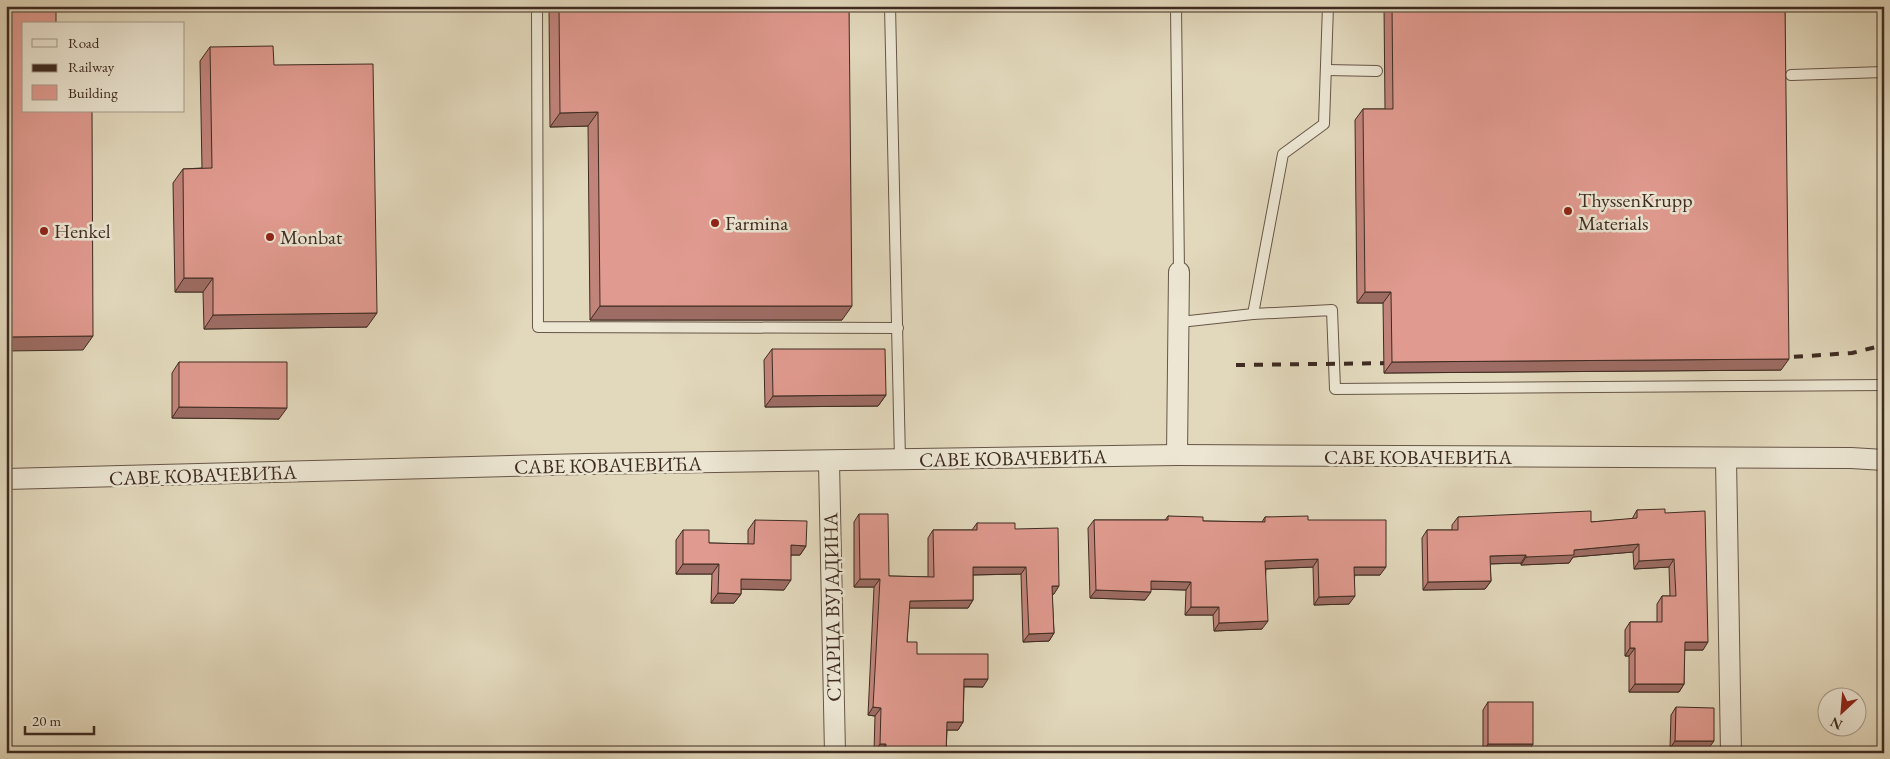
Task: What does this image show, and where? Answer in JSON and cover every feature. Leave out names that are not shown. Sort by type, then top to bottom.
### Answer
[{"type":"street","points":[[1177,455],[1180,322],[1179,272]]},
{"type":"street","name":"САВЕ КОВАЧЕВИЋА","points":[[6,479],[586,464],[829,462],[1177,455],[1726,459],[1851,458],[1884,460]]},
{"type":"street","points":[[1726,459],[1731,753]]},
{"type":"street","name":"СТАРЦА ВУЈАДИНА","points":[[829,462],[835,753]]},
{"type":"lane","points":[[537,6],[538,328],[898,328]]},
{"type":"lane","points":[[890,6],[900,460]]},
{"type":"lane","points":[[1176,6],[1179,272]]},
{"type":"lane","points":[[1253,314],[1283,154],[1324,124],[1328,6]]},
{"type":"lane","points":[[1327,70],[1377,71]]},
{"type":"lane","points":[[1791,75],[1884,72]]},
{"type":"lane","points":[[1180,322],[1253,314],[1332,310],[1335,389],[1884,385]]},
{"type":"building","name":"Henkel","points":[[6,6],[56,6],[56,22],[22,22],[22,112],[92,112],[93,336],[6,337]]},
{"type":"building","name":"Farmina","points":[[559,6],[849,6],[852,306],[600,306],[598,112],[560,113]]},
{"type":"building","name":"ThyssenKrupp Materials","points":[[1392,6],[1785,6],[1789,359],[1392,362],[1391,292],[1365,292],[1363,109],[1393,109]]},
{"type":"building","name":"Monbat","points":[[273,46],[274,65],[373,64],[377,313],[213,315],[213,278],[184,278],[183,169],[212,168],[210,47]]},
{"type":"building","points":[[772,349],[885,349],[886,395],[773,396]]},
{"type":"building","points":[[179,362],[287,362],[287,408],[179,407]]},
{"type":"building","points":[[1665,509],[1665,513],[1705,511],[1708,642],[1685,642],[1684,684],[1635,684],[1635,648],[1630,648],[1630,622],[1662,622],[1662,596],[1676,596],[1674,559],[1639,561],[1639,544],[1574,550],[1574,555],[1490,556],[1491,581],[1428,582],[1427,530],[1458,530],[1458,517],[1591,511],[1591,522],[1637,518],[1637,510]]},
{"type":"building","points":[[859,514],[888,514],[889,576],[934,577],[933,530],[977,530],[977,523],[1015,523],[1015,529],[1058,528],[1059,586],[1052,586],[1054,633],[1029,634],[1026,567],[973,567],[973,600],[910,601],[907,642],[917,642],[917,654],[988,654],[988,679],[964,679],[963,722],[947,722],[946,753],[885,753],[886,744],[880,744],[881,708],[873,707],[880,579],[860,579]]},
{"type":"building","points":[[1168,516],[1203,517],[1203,521],[1265,522],[1265,517],[1308,516],[1308,520],[1386,520],[1386,567],[1354,567],[1355,596],[1319,597],[1318,559],[1265,561],[1268,621],[1219,623],[1219,607],[1191,607],[1191,582],[1151,581],[1151,592],[1096,590],[1094,520],[1168,520]]},
{"type":"building","points":[[755,520],[807,521],[806,546],[791,545],[791,580],[741,579],[741,594],[718,593],[719,564],[683,564],[683,530],[709,530],[709,543],[754,544]]},
{"type":"building","points":[[1488,702],[1533,702],[1533,744],[1488,744]]},
{"type":"building","points":[[1676,707],[1714,708],[1714,741],[1675,741]]},
{"type":"railway","points":[[1776,358],[1852,353],[1884,345]]},
{"type":"railway","points":[[1236,365],[1398,363]]},
{"type":"place","name":"ThyssenKrupp Materials","points":[[1568,211]]},
{"type":"place","name":"Farmina","points":[[715,223]]},
{"type":"place","name":"Henkel","points":[[44,231]]},
{"type":"place","name":"Monbat","points":[[270,237]]}]
